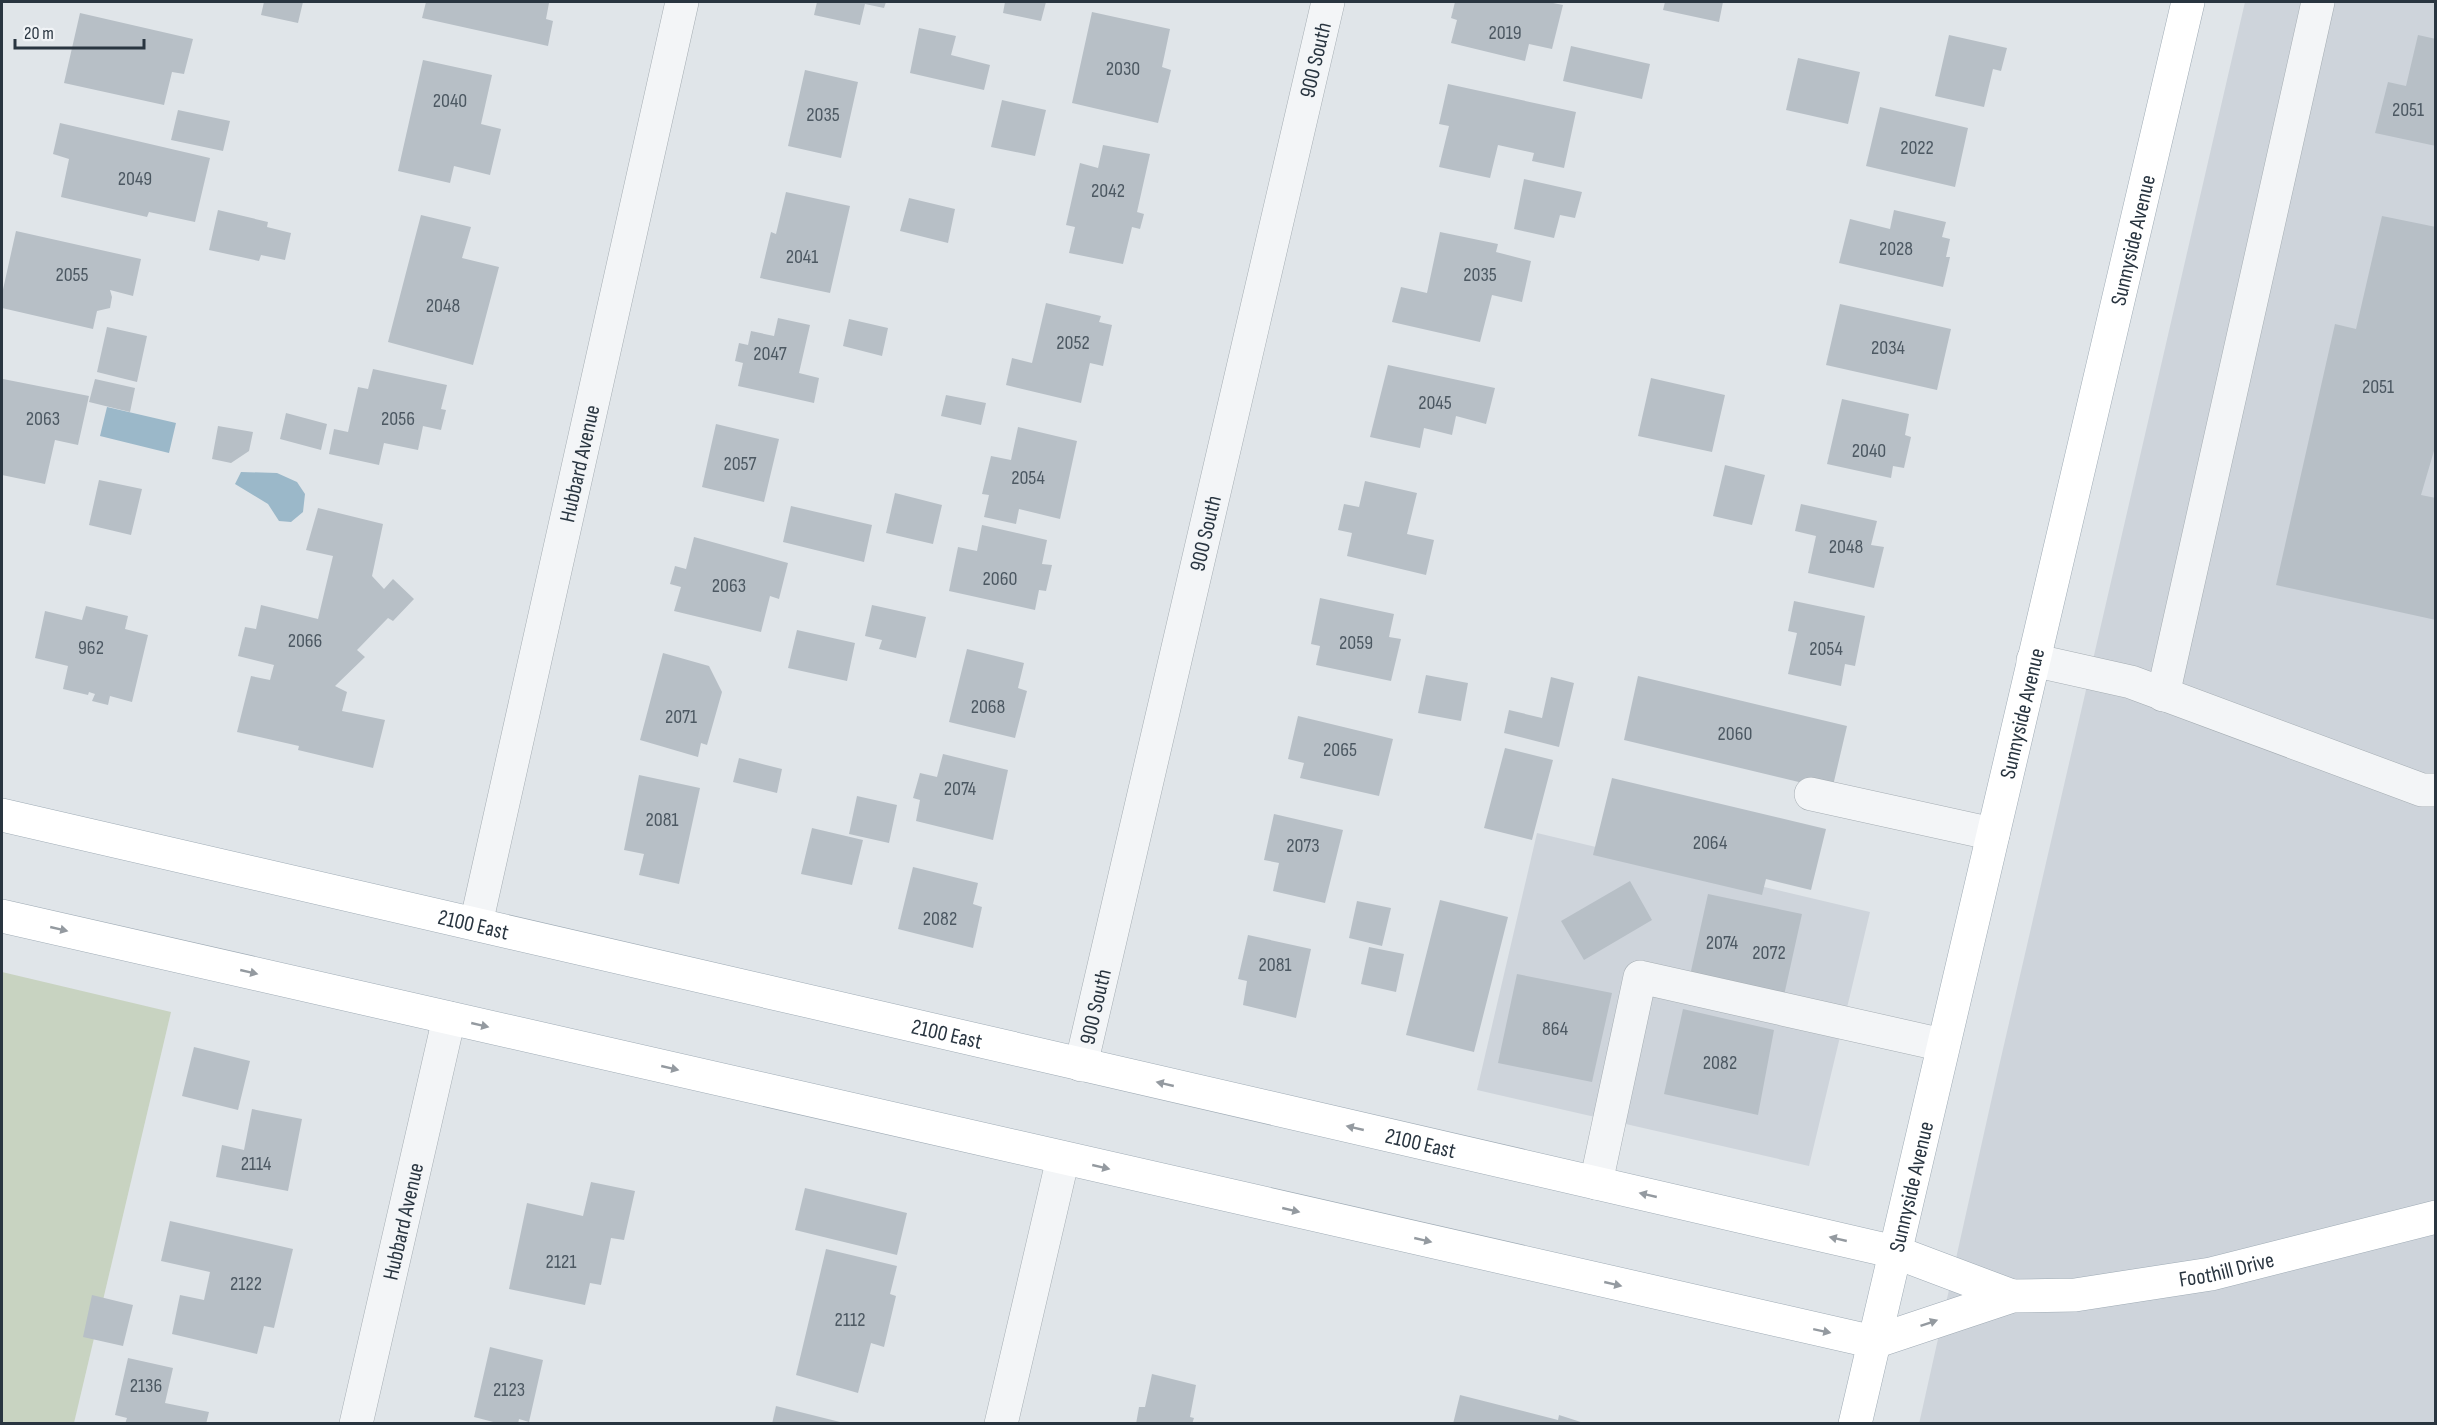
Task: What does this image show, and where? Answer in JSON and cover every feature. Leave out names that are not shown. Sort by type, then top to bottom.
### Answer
[{"type":"main road","name":"Sunnyside Avenue","points":[[1855,1424],[2188,2]]},
{"type":"main road","name":"2100 East","points":[[2,815],[1895,1252]]},
{"type":"main road","points":[[2,916],[1874,1342]]},
{"type":"main road","name":"Foothill Drive","points":[[1874,1342],[2012,1296],[2075,1294],[2211,1274],[2436,1217]]},
{"type":"main road","name":"Foothill Drive","points":[[1895,1252],[2012,1296]]},
{"type":"street","name":"Hubbard Avenue","points":[[476,924],[682,2]]},
{"type":"street","name":"900 South","points":[[1081,1065],[1328,2]]},
{"type":"street","points":[[2163,695],[2318,2]]},
{"type":"street","points":[[2033,660],[2131,682],[2422,790],[2436,790]]},
{"type":"street","points":[[1811,794],[1993,834]]},
{"type":"street","points":[[1596,1184],[1640,977],[1943,1045]]},
{"type":"street","name":"Hubbard Avenue","points":[[356,1424],[449,1018]]},
{"type":"street","points":[[1001,1424],[1063,1158]]},
{"type":"shaded area","points":[[2245,2],[2435,2],[2435,1423],[1919,1424],[1997,1075]]},
{"type":"shaded area","points":[[1537,833],[1870,912],[1809,1166],[1477,1090]]},
{"type":"green space","points":[[2,972],[171,1012],[74,1423],[2,1423]]},
{"type":"water","points":[[107,407],[176,423],[169,453],[100,436]]},
{"type":"water","points":[[241,472],[277,473],[297,482],[305,494],[303,512],[291,522],[279,521],[268,504],[235,484]]},
{"type":"building","points":[[264,2],[303,2],[298,23],[261,15]]},
{"type":"building","points":[[426,2],[548,2],[546,19],[553,21],[548,46],[422,18]]},
{"type":"building","points":[[817,2],[886,2],[884,8],[865,4],[860,25],[814,15]]},
{"type":"building","points":[[1005,2],[1046,2],[1041,21],[1003,13]]},
{"type":"building","points":[[1455,2],[1548,2],[1563,5],[1552,49],[1529,44],[1525,61],[1451,43],[1457,20],[1451,18]]},
{"type":"building","points":[[1665,2],[1723,2],[1719,22],[1663,10]]},
{"type":"building","points":[[1092,12],[1170,29],[1162,67],[1171,70],[1158,123],[1072,103]]},
{"type":"building","points":[[80,13],[193,39],[184,74],[172,72],[164,105],[64,83]]},
{"type":"building","points":[[919,28],[956,36],[951,55],[990,65],[984,90],[910,73]]},
{"type":"building","points":[[1949,35],[2007,48],[2001,71],[1993,69],[1984,107],[1935,96]]},
{"type":"building","points":[[2418,35],[2436,39],[2436,146],[2375,133],[2388,82],[2406,86]]},
{"type":"building","points":[[1571,46],[1650,64],[1642,99],[1563,81]]},
{"type":"building","points":[[1798,58],[1860,72],[1848,124],[1786,110]]},
{"type":"building","points":[[423,60],[492,75],[481,124],[501,129],[490,175],[454,166],[450,183],[398,171]]},
{"type":"building","points":[[805,70],[858,82],[841,158],[788,146]]},
{"type":"building","points":[[1448,84],[1576,112],[1564,168],[1532,161],[1534,153],[1498,145],[1490,178],[1439,167],[1449,126],[1439,124]]},
{"type":"building","points":[[1002,100],[1046,110],[1035,156],[991,147]]},
{"type":"building","points":[[1880,107],[1968,128],[1955,187],[1866,166]]},
{"type":"building","points":[[178,110],[230,121],[223,151],[171,140]]},
{"type":"building","points":[[60,123],[210,158],[195,222],[149,212],[147,217],[61,197],[69,159],[53,154]]},
{"type":"building","points":[[1103,145],[1150,154],[1137,212],[1144,214],[1140,229],[1132,227],[1123,264],[1069,253],[1075,227],[1066,225],[1080,163],[1098,168]]},
{"type":"building","points":[[1524,179],[1582,192],[1575,218],[1560,215],[1554,238],[1514,229]]},
{"type":"building","points":[[786,192],[850,206],[830,293],[760,278],[771,232],[776,234]]},
{"type":"building","points":[[909,198],[955,209],[948,243],[900,231]]},
{"type":"building","points":[[218,210],[268,222],[267,227],[291,233],[285,260],[261,255],[259,261],[209,250]]},
{"type":"building","points":[[1894,210],[1946,222],[1942,237],[1950,239],[1946,257],[1950,257],[1943,287],[1839,263],[1850,219],[1890,229]]},
{"type":"building","points":[[421,215],[471,227],[462,258],[499,267],[473,365],[388,342]]},
{"type":"building","points":[[2382,216],[2436,227],[2436,444],[2421,495],[2436,498],[2436,620],[2276,585],[2335,324],[2356,329]]},
{"type":"building","points":[[16,231],[141,259],[133,296],[110,290],[112,297],[110,308],[97,311],[93,329],[2,308],[2,294]]},
{"type":"building","points":[[1440,232],[1498,244],[1496,252],[1531,261],[1522,302],[1492,295],[1480,342],[1392,322],[1401,287],[1427,293]]},
{"type":"building","points":[[1046,303],[1101,316],[1099,322],[1112,325],[1103,366],[1090,363],[1081,403],[1006,385],[1012,358],[1032,363]]},
{"type":"building","points":[[1840,304],[1951,329],[1937,390],[1826,365]]},
{"type":"building","points":[[778,318],[810,325],[799,373],[819,378],[814,403],[738,386],[743,363],[735,361],[739,343],[748,345],[751,331],[774,336]]},
{"type":"building","points":[[849,319],[888,328],[882,356],[843,346]]},
{"type":"building","points":[[107,327],[147,336],[137,382],[97,372]]},
{"type":"building","points":[[1388,365],[1495,388],[1486,424],[1456,416],[1452,435],[1424,428],[1420,448],[1370,437]]},
{"type":"building","points":[[373,369],[447,385],[441,409],[446,410],[441,430],[423,426],[418,450],[384,443],[379,465],[329,454],[334,429],[348,432],[358,387],[368,389]]},
{"type":"building","points":[[1651,378],[1725,395],[1712,452],[1638,436]]},
{"type":"building","points":[[3,379],[89,396],[78,445],[55,440],[45,484],[2,475]]},
{"type":"building","points":[[95,379],[135,388],[130,412],[89,402]]},
{"type":"building","points":[[946,395],[986,403],[981,425],[941,416]]},
{"type":"building","points":[[1842,399],[1909,414],[1905,435],[1911,437],[1904,468],[1893,466],[1891,478],[1827,464]]},
{"type":"building","points":[[286,413],[327,424],[321,450],[280,439]]},
{"type":"building","points":[[716,424],[779,439],[764,502],[702,487]]},
{"type":"building","points":[[218,426],[253,432],[249,451],[231,463],[212,459]]},
{"type":"building","points":[[1018,427],[1077,441],[1060,519],[1019,509],[1016,524],[984,517],[989,495],[982,494],[991,456],[1011,460]]},
{"type":"building","points":[[1725,465],[1765,475],[1752,525],[1713,516]]},
{"type":"building","points":[[99,480],[142,489],[131,535],[89,525]]},
{"type":"building","points":[[1365,481],[1417,493],[1407,534],[1434,540],[1426,575],[1347,556],[1352,533],[1338,530],[1344,504],[1359,507]]},
{"type":"building","points":[[895,493],[942,505],[933,544],[886,533]]},
{"type":"building","points":[[1801,504],[1877,521],[1871,545],[1884,547],[1874,588],[1808,573],[1816,536],[1795,531]]},
{"type":"building","points":[[791,506],[872,525],[864,562],[783,542]]},
{"type":"building","points":[[318,508],[383,524],[372,576],[384,589],[393,579],[414,599],[393,621],[388,618],[357,650],[365,657],[335,686],[347,692],[342,711],[385,720],[373,768],[298,750],[299,746],[237,732],[251,676],[270,680],[274,665],[238,656],[245,627],[256,629],[261,605],[318,619],[333,556],[306,550]]},
{"type":"building","points":[[982,525],[1047,540],[1042,564],[1052,565],[1046,591],[1039,590],[1035,610],[949,591],[958,547],[977,551]]},
{"type":"building","points":[[694,537],[788,563],[779,599],[770,596],[761,632],[674,611],[681,587],[670,584],[675,566],[686,569]]},
{"type":"building","points":[[1320,598],[1394,614],[1389,637],[1401,639],[1391,681],[1316,665],[1320,646],[1311,644]]},
{"type":"building","points":[[1794,601],[1865,616],[1855,666],[1845,664],[1841,686],[1788,674],[1797,633],[1788,631]]},
{"type":"building","points":[[872,605],[926,617],[916,658],[879,649],[882,640],[865,636]]},
{"type":"building","points":[[86,606],[128,616],[125,629],[148,635],[132,702],[110,696],[108,705],[92,701],[95,694],[89,692],[88,695],[63,689],[68,666],[35,658],[45,611],[82,620]]},
{"type":"building","points":[[797,630],[855,643],[847,681],[788,668]]},
{"type":"building","points":[[967,649],[1024,663],[1018,688],[1027,691],[1015,738],[949,722]]},
{"type":"building","points":[[663,653],[709,666],[722,692],[707,745],[701,743],[698,757],[640,740]]},
{"type":"building","points":[[1426,675],[1468,683],[1461,721],[1418,713]]},
{"type":"building","points":[[1638,676],[1847,726],[1832,790],[1624,740]]},
{"type":"building","points":[[1551,677],[1574,683],[1559,747],[1504,733],[1509,710],[1542,718]]},
{"type":"building","points":[[1298,716],[1393,739],[1379,796],[1300,778],[1304,763],[1288,759]]},
{"type":"building","points":[[1505,748],[1553,760],[1532,840],[1484,828]]},
{"type":"building","points":[[943,754],[1008,770],[993,840],[916,821],[920,800],[913,798],[920,773],[937,777]]},
{"type":"building","points":[[739,758],[782,769],[777,793],[733,782]]},
{"type":"building","points":[[639,775],[700,788],[679,884],[639,875],[644,854],[624,850]]},
{"type":"building","points":[[1612,778],[1826,829],[1811,890],[1766,879],[1762,895],[1593,855]]},
{"type":"building","points":[[857,796],[897,805],[889,843],[849,834]]},
{"type":"building","points":[[1274,814],[1343,830],[1325,903],[1273,891],[1279,863],[1264,860]]},
{"type":"building","points":[[812,828],[863,840],[852,885],[801,874]]},
{"type":"building","points":[[913,867],[978,883],[973,904],[982,907],[973,948],[898,929]]},
{"type":"building","points":[[1630,881],[1652,920],[1584,960],[1561,921]]},
{"type":"building","points":[[1708,894],[1802,914],[1783,1000],[1689,980]]},
{"type":"building","points":[[1440,900],[1508,917],[1474,1052],[1406,1035]]},
{"type":"building","points":[[1357,901],[1391,908],[1382,946],[1349,938]]},
{"type":"building","points":[[1248,935],[1311,949],[1296,1018],[1243,1005],[1247,981],[1238,979]]},
{"type":"building","points":[[1369,947],[1404,954],[1396,992],[1361,984]]},
{"type":"building","points":[[1517,974],[1612,993],[1592,1082],[1498,1063]]},
{"type":"building","points":[[1683,1009],[1774,1030],[1758,1115],[1664,1094]]},
{"type":"building","points":[[194,1047],[250,1061],[238,1110],[182,1096]]},
{"type":"building","points":[[252,1109],[302,1119],[288,1191],[216,1177],[222,1145],[244,1150]]},
{"type":"building","points":[[591,1182],[635,1191],[624,1240],[611,1238],[601,1285],[590,1283],[585,1305],[509,1289],[527,1203],[583,1216]]},
{"type":"building","points":[[805,1188],[907,1213],[897,1255],[795,1230]]},
{"type":"building","points":[[170,1221],[293,1249],[274,1328],[264,1326],[257,1354],[172,1334],[180,1295],[204,1300],[210,1272],[161,1261]]},
{"type":"building","points":[[826,1249],[897,1266],[890,1294],[896,1296],[884,1347],[871,1343],[858,1393],[796,1375]]},
{"type":"building","points":[[92,1295],[133,1305],[123,1346],[83,1337]]},
{"type":"building","points":[[490,1347],[543,1360],[529,1422],[519,1419],[518,1424],[501,1424],[474,1417]]},
{"type":"building","points":[[128,1358],[173,1368],[165,1403],[209,1412],[206,1424],[125,1424],[127,1418],[115,1415]]},
{"type":"building","points":[[1152,1374],[1196,1385],[1190,1417],[1194,1418],[1192,1424],[1136,1424],[1139,1407],[1145,1407]]},
{"type":"building","points":[[1460,1395],[1558,1420],[1559,1415],[1587,1424],[1453,1424]]},
{"type":"building","points":[[776,1406],[844,1423],[844,1424],[772,1424]]}]
